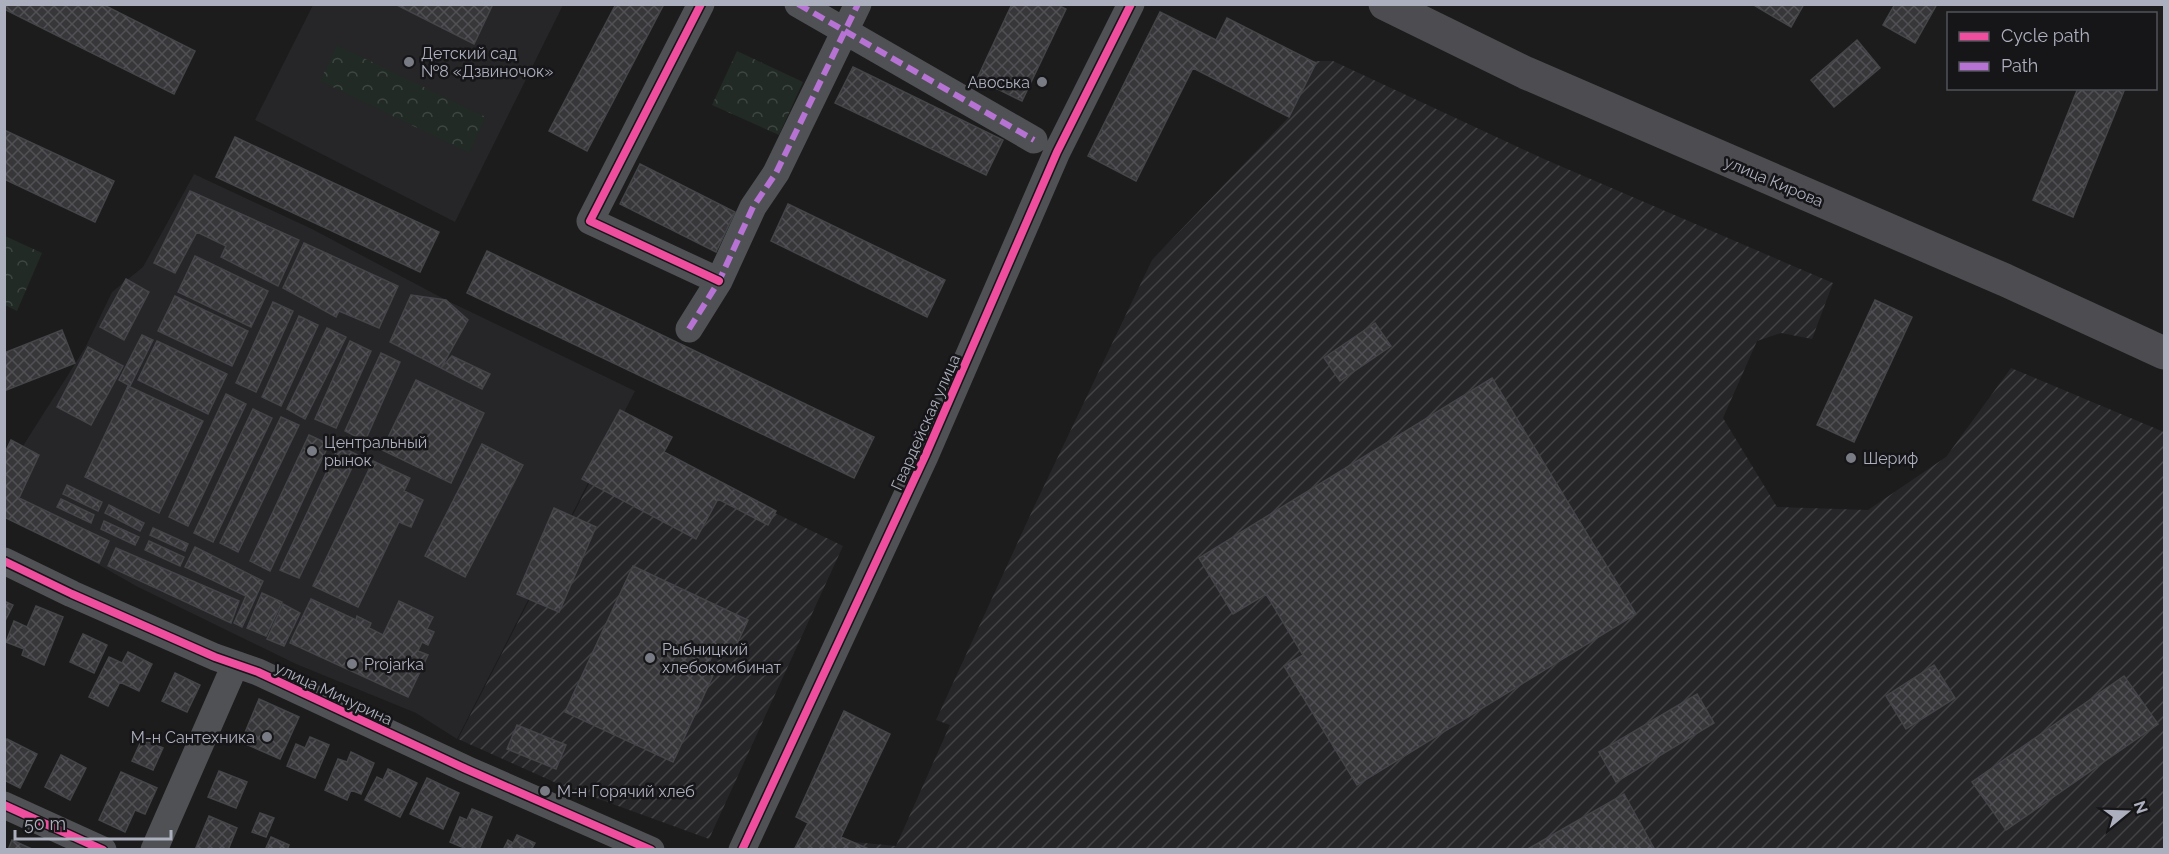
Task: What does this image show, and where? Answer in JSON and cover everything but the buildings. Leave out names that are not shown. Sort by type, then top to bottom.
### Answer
[{"type":"main road","name":"улица Кирова","points":[[1385,4],[1526,74],[2005,280],[2164,353]]},
{"type":"street","points":[[700,4],[590,221],[719,281]]},
{"type":"street","points":[[798,4],[1034,140]]},
{"type":"street","points":[[689,329],[719,281],[753,207],[776,173],[858,4]]},
{"type":"street","name":"Гвардейская улица","points":[[742,849],[926,454],[1057,152],[1131,4]]},
{"type":"street","name":"улица Мичурина","points":[[4,561],[72,594],[235,665],[258,672],[466,769],[651,849]]},
{"type":"street","points":[[154,849],[235,665]]},
{"type":"street","points":[[4,805],[103,849]]},
{"type":"shaded area","name":"Детский сад №8 «Дзвиночок»","points":[[313,5],[563,5],[455,222],[255,120]]},
{"type":"shaded area","points":[[1311,61],[1333,61],[1544,159],[1833,283],[1812,339],[1781,333],[1757,341],[1723,418],[1777,507],[1868,510],[1946,457],[2011,368],[2164,432],[2164,849],[871,850],[854,842],[896,846],[950,725],[936,720],[1033,509],[1152,260],[1289,117],[1316,64]]},
{"type":"shaded area","name":"Центральный рынок","points":[[194,174],[312,229],[446,300],[635,391],[457,739],[416,713],[296,664],[136,586],[12,515],[9,468],[85,348],[112,292],[143,267]]},
{"type":"shaded area","name":"Рыбницкий хлебокомбинат","points":[[614,435],[843,546],[709,839],[563,786],[458,739]]},
{"type":"green space","points":[[337,45],[486,117],[469,153],[320,81]]},
{"type":"green space","points":[[737,51],[803,82],[779,135],[712,105]]},
{"type":"green space","points":[[5,236],[42,253],[17,311],[5,305]]},
{"type":"marked path","points":[[798,4],[1034,140]]},
{"type":"marked path","points":[[689,329],[719,281],[753,207],[776,173],[858,4]]},
{"type":"cycle path","points":[[701,4],[590,221],[719,281]]},
{"type":"cycle path","points":[[742,850],[926,454],[1057,152],[1131,4]]},
{"type":"cycle path","points":[[4,561],[72,594],[215,657],[258,672],[466,769],[651,850]]},
{"type":"cycle path","points":[[4,805],[103,850]]},
{"type":"place","name":"Детский сад №8 «Дзвиночок»","points":[[409,62]]},
{"type":"place","name":"Авоська","points":[[1042,82]]},
{"type":"place","name":"Центральный рынок","points":[[312,451]]},
{"type":"place","name":"Шериф","points":[[1851,458]]},
{"type":"place","name":"Рыбницкий хлебокомбинат","points":[[650,658]]},
{"type":"place","name":"Projarka","points":[[352,664]]},
{"type":"place","name":"М-н Сантехника","points":[[267,737]]},
{"type":"place","name":"М-н Горячий хлеб","points":[[545,791]]}]
